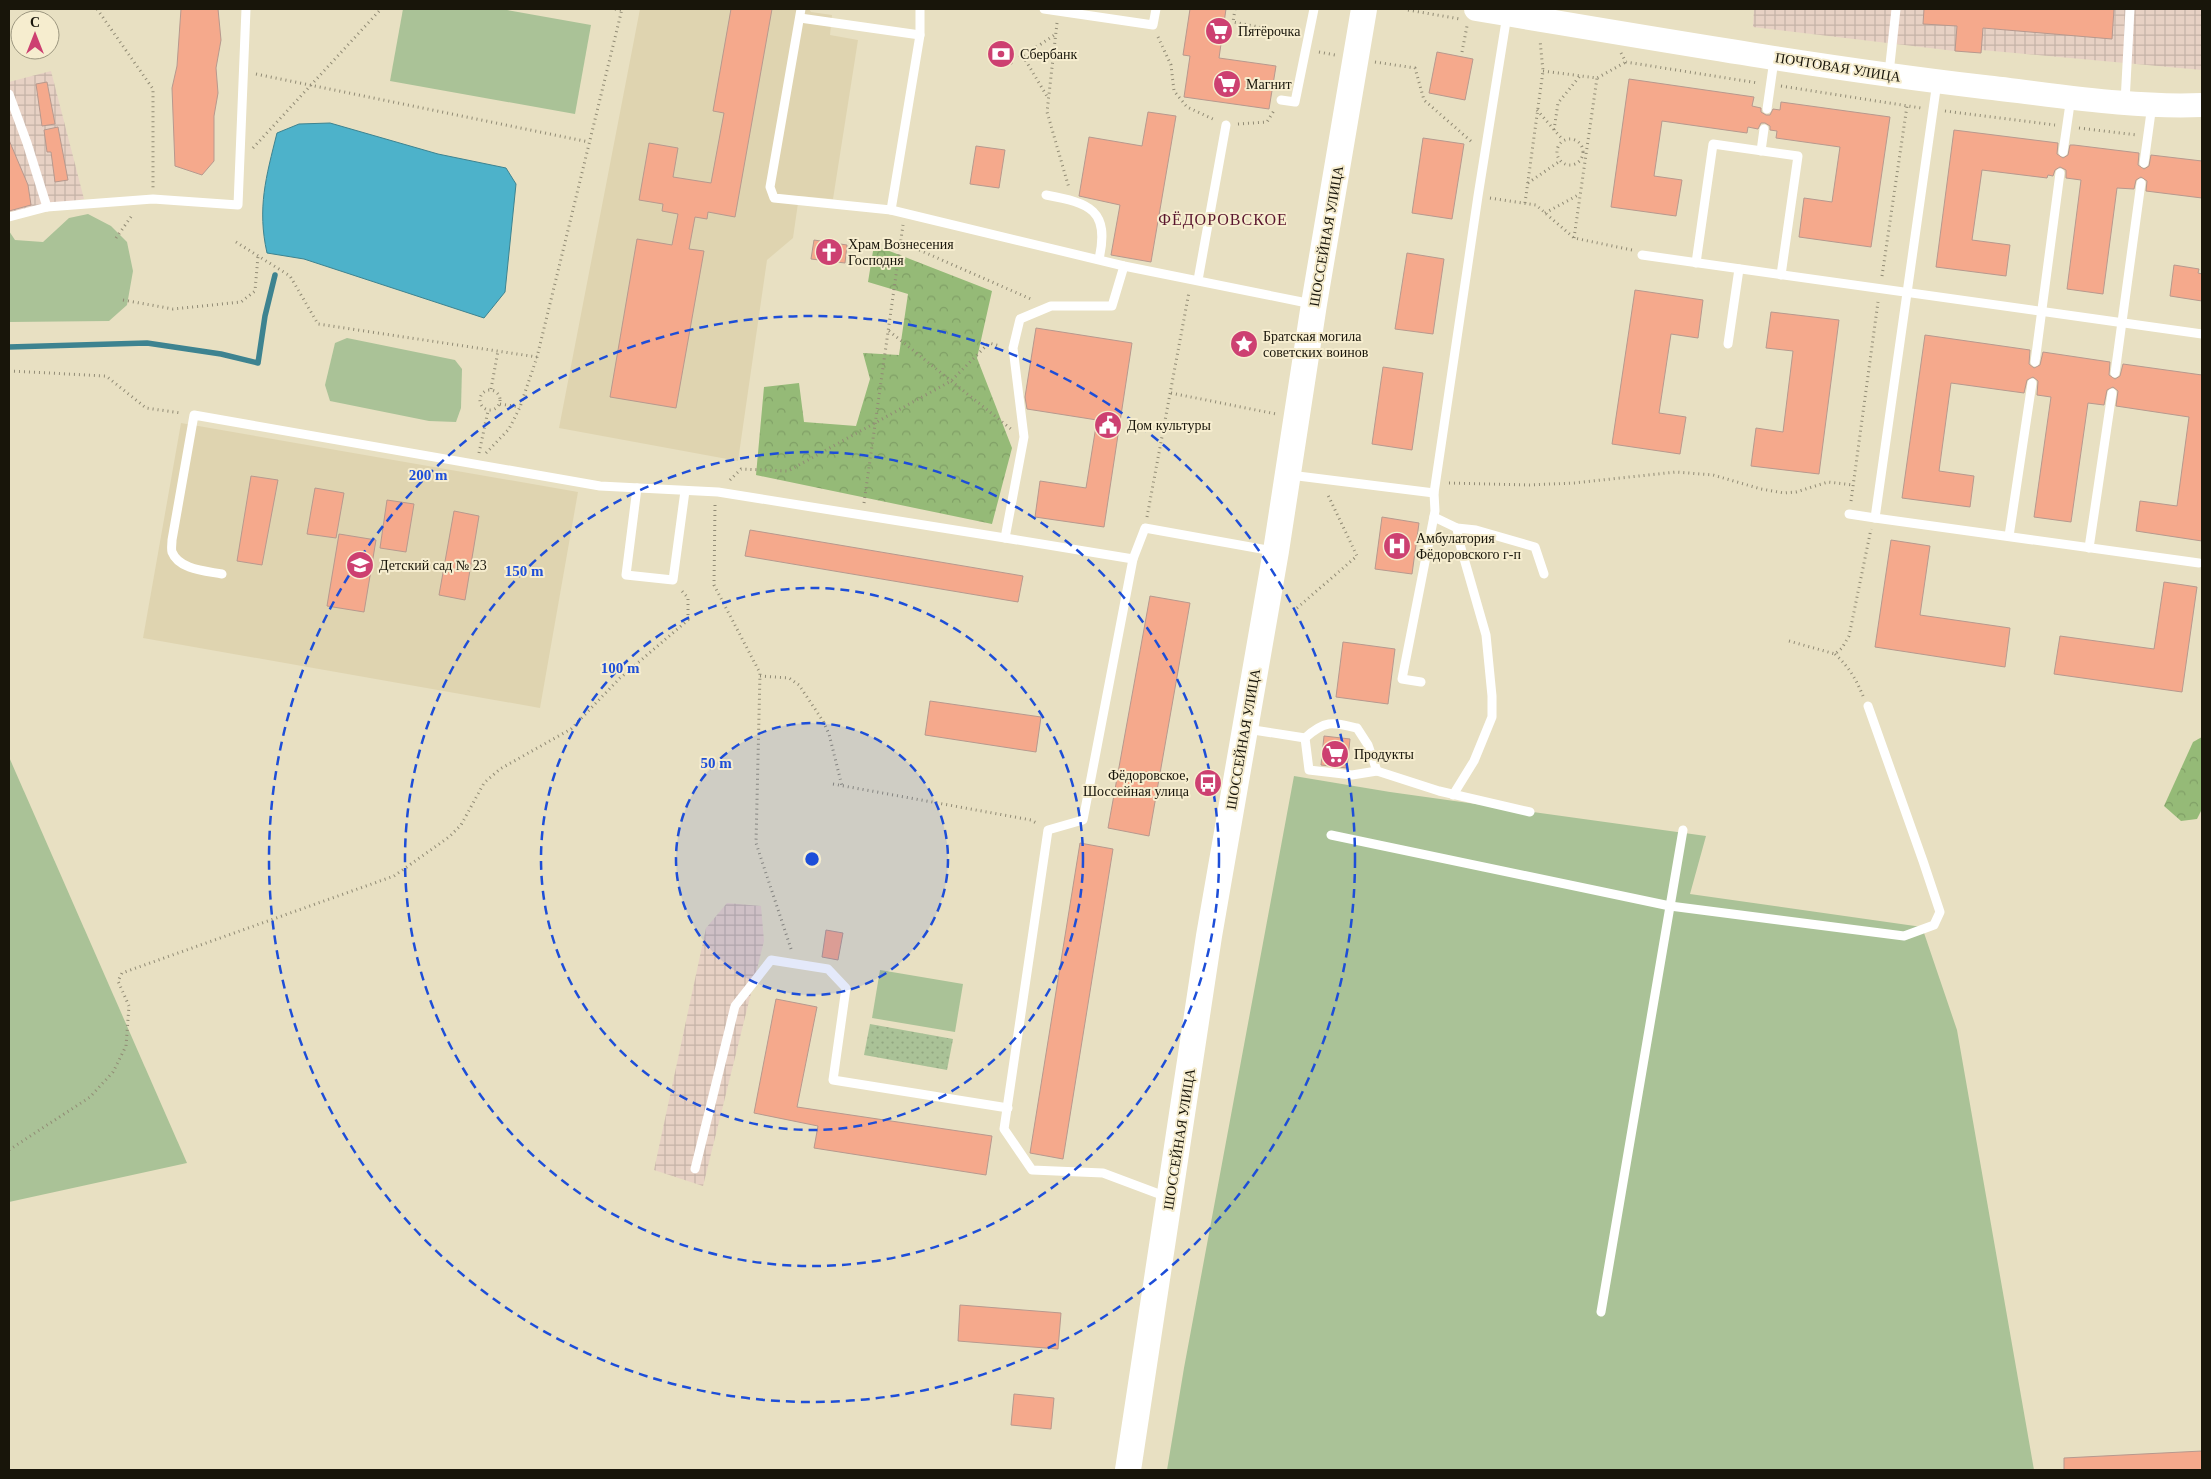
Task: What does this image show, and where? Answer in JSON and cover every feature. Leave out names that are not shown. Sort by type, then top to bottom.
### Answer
[{"type":"main road","name":"ШОССЕЙНАЯ УЛИЦА","points":[[1128,1470],[1209,936],[1276,551],[1314,304],[1364,9]]},
{"type":"street","name":"ПОЧТОВАЯ УЛИЦА","points":[[1472,15],[1508,14],[1889,76],[2071,97],[2152,104],[2202,105]]},
{"type":"lane","points":[[9,217],[47,207],[148,199],[238,205],[246,9]]},
{"type":"lane","points":[[891,210],[920,35],[920,9]]},
{"type":"lane","points":[[1044,9],[1153,25],[1156,9]]},
{"type":"lane","points":[[1280,100],[1295,102],[1314,9]]},
{"type":"lane","points":[[1889,76],[1896,9]]},
{"type":"lane","points":[[2125,102],[2130,9]]},
{"type":"lane","points":[[920,35],[800,13],[770,187],[774,198],[905,212],[1124,266],[1314,304]]},
{"type":"lane","points":[[1421,682],[1402,679],[1434,517],[1434,493],[1478,196],[1508,14]]},
{"type":"lane","points":[[1767,109],[1775,57]]},
{"type":"lane","points":[[1875,518],[1937,81]]},
{"type":"lane","points":[[9,94],[47,207]]},
{"type":"lane","points":[[2063,152],[2071,97]]},
{"type":"lane","points":[[2144,163],[2152,104]]},
{"type":"lane","points":[[1194,280],[1226,125]]},
{"type":"lane","points":[[1762,151],[1764,130]]},
{"type":"lane","points":[[1696,262],[1713,144],[1798,156],[1781,275]]},
{"type":"lane","points":[[2035,362],[2060,173]]},
{"type":"lane","points":[[2115,373],[2141,183]]},
{"type":"lane","points":[[1046,195],[1073,200],[1089,208],[1100,220],[1104,238],[1099,259]]},
{"type":"lane","points":[[1642,255],[2202,334]]},
{"type":"lane","points":[[1005,538],[1024,437],[1013,348],[1020,319],[1051,306],[1112,306],[1124,266]]},
{"type":"lane","points":[[1728,344],[1739,269]]},
{"type":"lane","points":[[2009,536],[2032,383]]},
{"type":"lane","points":[[2089,548],[2112,393]]},
{"type":"lane","points":[[222,574],[193,568],[179,562],[172,552],[172,540],[194,415],[600,486],[716,492],[1133,559]]},
{"type":"lane","points":[[1288,475],[1434,493]]},
{"type":"lane","points":[[637,488],[626,575],[673,580],[685,490]]},
{"type":"lane","points":[[1849,514],[2199,563]]},
{"type":"lane","points":[[1434,517],[1457,528],[1476,530],[1535,547],[1544,574]]},
{"type":"lane","points":[[1170,1198],[1103,1173],[1032,1170],[1004,1129],[1048,830],[1083,820],[1133,559],[1145,528],[1276,551]]},
{"type":"lane","points":[[1453,795],[1474,761],[1492,717],[1492,696],[1486,635],[1457,528]]},
{"type":"lane","points":[[1331,835],[1670,906],[1904,936],[1934,925],[1940,912],[1868,706]]},
{"type":"lane","points":[[1244,728],[1305,738],[1319,726],[1334,722],[1357,728],[1368,745],[1377,770]]},
{"type":"lane","points":[[1305,738],[1309,770],[1352,775],[1377,770],[1453,795],[1530,812]]},
{"type":"lane","points":[[1601,1312],[1683,830]]},
{"type":"lane","points":[[695,1169],[735,1006],[771,960],[828,969],[846,988],[834,1080],[1008,1108]]},
{"type":"path","points":[[97,9],[153,89],[148,199],[116,238]]},
{"type":"path","points":[[239,163],[381,9]]},
{"type":"path","points":[[477,464],[509,428],[520,407],[537,357],[622,9],[615,9]]},
{"type":"path","points":[[1235,9],[1233,22],[1308,37]]},
{"type":"path","points":[[1059,11],[1047,112],[1073,200]]},
{"type":"path","points":[[1462,52],[1472,15]]},
{"type":"path","points":[[1153,25],[1170,65],[1174,91],[1187,107],[1226,125],[1267,122],[1280,100]]},
{"type":"path","points":[[1525,203],[1543,70],[1539,32]]},
{"type":"path","points":[[1014,55],[1023,56],[1056,34]]},
{"type":"path","points":[[1023,56],[1048,99]]},
{"type":"path","points":[[1543,70],[1596,78],[1626,62]]},
{"type":"path","points":[[1415,68],[1424,100],[1485,153]]},
{"type":"path","points":[[243,72],[589,142]]},
{"type":"path","points":[[1554,130],[1558,103],[1580,76]]},
{"type":"path","points":[[1574,238],[1584,154],[1596,78]]},
{"type":"path","points":[[1849,514],[1907,106]]},
{"type":"path","points":[[1538,110],[1562,140]]},
{"type":"path","points":[[1570,138],[1577,140],[1582,146],[1584,154],[1580,161],[1573,164],[1566,164],[1560,161],[1556,154],[1562,140],[1570,138]]},
{"type":"path","points":[[1528,184],[1560,161]]},
{"type":"path","points":[[1545,213],[1580,194]]},
{"type":"path","points":[[1478,196],[1536,205],[1574,238],[1628,248],[1642,255]]},
{"type":"path","points":[[862,515],[905,212]]},
{"type":"path","points":[[236,242],[290,276],[318,324],[537,357]]},
{"type":"path","points":[[901,242],[1051,306]]},
{"type":"path","points":[[123,300],[173,309],[241,302],[255,291],[258,256]]},
{"type":"path","points":[[1145,528],[1194,280]]},
{"type":"path","points":[[888,330],[1015,432],[1024,437]]},
{"type":"path","points":[[796,964],[756,843],[760,676],[714,586],[716,492],[741,469],[788,471],[952,381],[989,343],[1013,348]]},
{"type":"path","points":[[491,389],[498,351]]},
{"type":"path","points":[[9,371],[106,376],[146,408],[194,415]]},
{"type":"path","points":[[491,389],[497,392],[500,397],[500,404],[495,410],[488,411],[482,408],[479,402],[480,395],[485,390],[491,389]]},
{"type":"path","points":[[1171,392],[1296,418]]},
{"type":"path","points":[[500,404],[520,407]]},
{"type":"path","points":[[477,464],[488,411]]},
{"type":"path","points":[[1436,482],[1529,485],[1568,484],[1676,472],[1713,474],[1773,492],[1784,493],[1796,492],[1828,482],[1853,485]]},
{"type":"path","points":[[1297,608],[1357,556],[1321,480]]},
{"type":"path","points":[[1835,654],[1842,648],[1849,636],[1869,536],[1875,518]]},
{"type":"path","points":[[9,1150],[90,1096],[113,1072],[126,1046],[129,1006],[118,981],[122,972],[394,876],[426,855],[461,825],[484,783],[500,769],[571,729],[620,678],[688,620],[688,598],[673,580]]},
{"type":"path","points":[[1790,641],[1835,654],[1857,679],[1868,706]]},
{"type":"path","points":[[760,676],[789,678],[799,685],[826,727],[842,786]]},
{"type":"path","points":[[833,784],[1032,820],[1048,830]]},
{"type":"shaded area","points":[[640,9],[809,9],[811,12],[832,15],[830,35],[858,40],[833,199],[799,196],[793,238],[767,260],[738,461],[559,428]]},
{"type":"shaded area","points":[[1754,9],[2202,9],[2202,70],[1982,50],[1981,53],[1955,51],[1753,27]]},
{"type":"shaded area","points":[[51,71],[84,199],[9,212],[9,82]]},
{"type":"shaded area","name":"Детский сад № 23","points":[[181,423],[578,492],[540,708],[143,638]]},
{"type":"shaded area","points":[[727,903],[761,906],[764,941],[703,1186],[654,1170],[706,928]]},
{"type":"green space","points":[[403,9],[501,9],[591,25],[575,114],[390,81]]},
{"type":"green space","points":[[88,214],[111,226],[127,242],[133,271],[127,305],[109,321],[9,322],[9,231],[15,240],[43,242],[69,218]]},
{"type":"green space","points":[[874,245],[992,291],[977,358],[1012,448],[992,524],[756,475],[764,387],[799,383],[804,422],[856,426],[870,379],[863,353],[899,355],[908,294],[868,282]]},
{"type":"green space","points":[[347,338],[455,360],[462,369],[461,408],[456,422],[429,421],[330,401],[325,385],[335,343]]},
{"type":"green space","points":[[2202,737],[2202,809],[2197,819],[2181,821],[2164,806],[2193,742]]},
{"type":"green space","points":[[9,757],[187,1163],[9,1202]]},
{"type":"green space","points":[[1294,776],[1390,792],[1706,836],[1690,894],[1922,927],[1957,1030],[2034,1470],[1167,1470],[1184,1368]]},
{"type":"green space","points":[[880,970],[963,984],[955,1032],[872,1018]]},
{"type":"green space","points":[[870,1024],[953,1039],[947,1070],[864,1055]]},
{"type":"water","points":[[330,123],[438,154],[506,168],[516,184],[505,292],[484,318],[304,259],[267,253],[263,221],[264,193],[277,133],[299,124]]},
{"type":"building","points":[[181,9],[218,9],[221,40],[216,68],[218,93],[214,116],[214,161],[202,175],[175,166],[172,88],[177,66]]},
{"type":"building","points":[[731,9],[772,9],[735,217],[708,212],[707,219],[695,217],[689,249],[704,251],[676,408],[610,397],[637,239],[672,245],[678,214],[662,211],[663,204],[639,200],[649,143],[678,148],[673,177],[711,183],[724,113],[713,111]]},
{"type":"building","points":[[1190,9],[1226,9],[1219,58],[1276,66],[1269,109],[1184,97],[1190,56],[1183,55]]},
{"type":"building","points":[[1924,9],[2114,9],[2112,39],[1983,28],[1981,53],[1955,51],[1957,26],[1923,24]]},
{"type":"building","name":"Сбербанк","points":[[990,45],[1012,46],[1012,64],[990,62]]},
{"type":"building","points":[[1437,52],[1473,59],[1465,100],[1429,93]]},
{"type":"building","points":[[1629,79],[1754,97],[1752,106],[1761,108],[1761,112],[1766,115],[1770,115],[1773,109],[1780,110],[1781,102],[1890,117],[1871,247],[1799,237],[1804,198],[1832,202],[1840,147],[1776,138],[1777,131],[1770,130],[1770,126],[1765,123],[1761,123],[1758,129],[1748,127],[1747,133],[1662,121],[1654,176],[1682,180],[1676,216],[1611,207]]},
{"type":"building","points":[[47,82],[55,124],[42,126],[36,84]]},
{"type":"building","points":[[1148,112],[1176,116],[1151,262],[1111,255],[1120,205],[1079,196],[1089,137],[1142,146]]},
{"type":"building","points":[[58,127],[68,180],[55,182],[51,152],[47,152],[44,130]]},
{"type":"building","points":[[1954,130],[2058,143],[2057,154],[2063,158],[2068,155],[2070,145],[2139,153],[2138,165],[2144,169],[2149,166],[2151,155],[2202,161],[2202,198],[2146,191],[2147,181],[2141,177],[2136,180],[2134,189],[2117,188],[2103,294],[2067,289],[2081,180],[2066,178],[2066,170],[2060,167],[2055,170],[2053,176],[2048,175],[2047,178],[1982,170],[1972,240],[2010,245],[2006,276],[1936,267]]},
{"type":"building","points":[[1423,138],[1464,144],[1452,219],[1412,213]]},
{"type":"building","points":[[9,140],[28,185],[31,205],[9,211]]},
{"type":"building","points":[[976,146],[1005,150],[999,188],[970,184]]},
{"type":"building","points":[[814,240],[847,245],[845,263],[811,259]]},
{"type":"building","points":[[1407,253],[1444,259],[1433,334],[1395,329]]},
{"type":"building","points":[[2174,265],[2199,269],[2198,273],[2202,274],[2202,301],[2170,296]]},
{"type":"building","points":[[1635,290],[1703,300],[1698,338],[1671,334],[1659,413],[1686,417],[1680,454],[1612,444]]},
{"type":"building","points":[[1771,312],[1839,320],[1819,474],[1751,466],[1756,428],[1783,432],[1793,351],[1766,348]]},
{"type":"building","name":"Дом культуры","points":[[1036,328],[1132,343],[1104,527],[1035,517],[1040,481],[1086,488],[1097,420],[1027,409],[1025,397]]},
{"type":"building","points":[[1925,335],[2030,350],[2029,364],[2034,368],[2040,365],[2043,352],[2110,362],[2109,375],[2115,379],[2120,376],[2123,364],[2202,375],[2202,541],[2136,531],[2140,501],[2177,506],[2189,417],[2116,406],[2118,391],[2113,387],[2107,390],[2104,405],[2088,403],[2071,522],[2034,517],[2051,397],[2037,395],[2038,381],[2033,377],[2027,380],[2024,393],[1951,383],[1939,471],[1974,476],[1970,507],[1902,498]]},
{"type":"building","points":[[1383,367],[1423,373],[1412,450],[1372,444]]},
{"type":"building","points":[[251,476],[278,480],[262,565],[237,561]]},
{"type":"building","points":[[315,488],[344,493],[336,538],[307,534]]},
{"type":"building","points":[[387,500],[414,504],[406,552],[380,548]]},
{"type":"building","points":[[454,511],[479,516],[465,600],[439,595]]},
{"type":"building","name":"Амбулатория Фёдоровского г-п","points":[[1382,517],[1419,523],[1412,574],[1375,569]]},
{"type":"building","points":[[750,530],[1023,576],[1018,602],[745,556]]},
{"type":"building","points":[[339,534],[376,540],[364,612],[327,606]]},
{"type":"building","points":[[1891,540],[1930,546],[1920,615],[2010,628],[2005,667],[1875,647]]},
{"type":"building","points":[[2164,582],[2197,587],[2182,692],[2054,674],[2060,636],[2154,649]]},
{"type":"building","points":[[1150,596],[1190,603],[1149,836],[1108,828]]},
{"type":"building","points":[[1343,642],[1395,649],[1388,704],[1336,697]]},
{"type":"building","points":[[930,701],[1041,717],[1036,752],[925,735]]},
{"type":"building","name":"Продукты","points":[[1324,736],[1350,739],[1347,768],[1321,765]]},
{"type":"building","points":[[1080,843],[1113,849],[1063,1159],[1030,1153]]},
{"type":"building","points":[[826,930],[843,933],[838,960],[822,957]]},
{"type":"building","points":[[776,999],[817,1007],[797,1107],[992,1136],[986,1175],[814,1148],[818,1126],[754,1113]]},
{"type":"building","points":[[960,1305],[1061,1313],[1058,1349],[958,1341]]},
{"type":"building","points":[[1014,1394],[1054,1398],[1051,1429],[1011,1425]]},
{"type":"building","points":[[2202,1451],[2202,1470],[2064,1470],[2064,1458]]},
{"type":"waterway","points":[[9,347],[147,343],[221,354],[258,363],[265,316],[275,275]]},
{"type":"place","name":"Пятёрочка","points":[[1219,31]]},
{"type":"place","name":"Сбербанк","points":[[1001,54]]},
{"type":"place","name":"Магнит","points":[[1227,84]]},
{"type":"place","name":"Храм Вознесения Господня","points":[[829,252]]},
{"type":"place","name":"Братская могила советских воинов","points":[[1244,344]]},
{"type":"place","name":"Дом культуры","points":[[1108,425]]},
{"type":"place","name":"Амбулатория Фёдоровского г-п","points":[[1397,546]]},
{"type":"place","name":"Детский сад № 23","points":[[360,565]]},
{"type":"place","name":"Продукты","points":[[1335,754]]},
{"type":"place","name":"Фёдоровское, Шоссейная улица","points":[[1208,783]]},
{"type":"district","name":"ФЁДОРОВСКОЕ","points":[[1223,219]]}]
